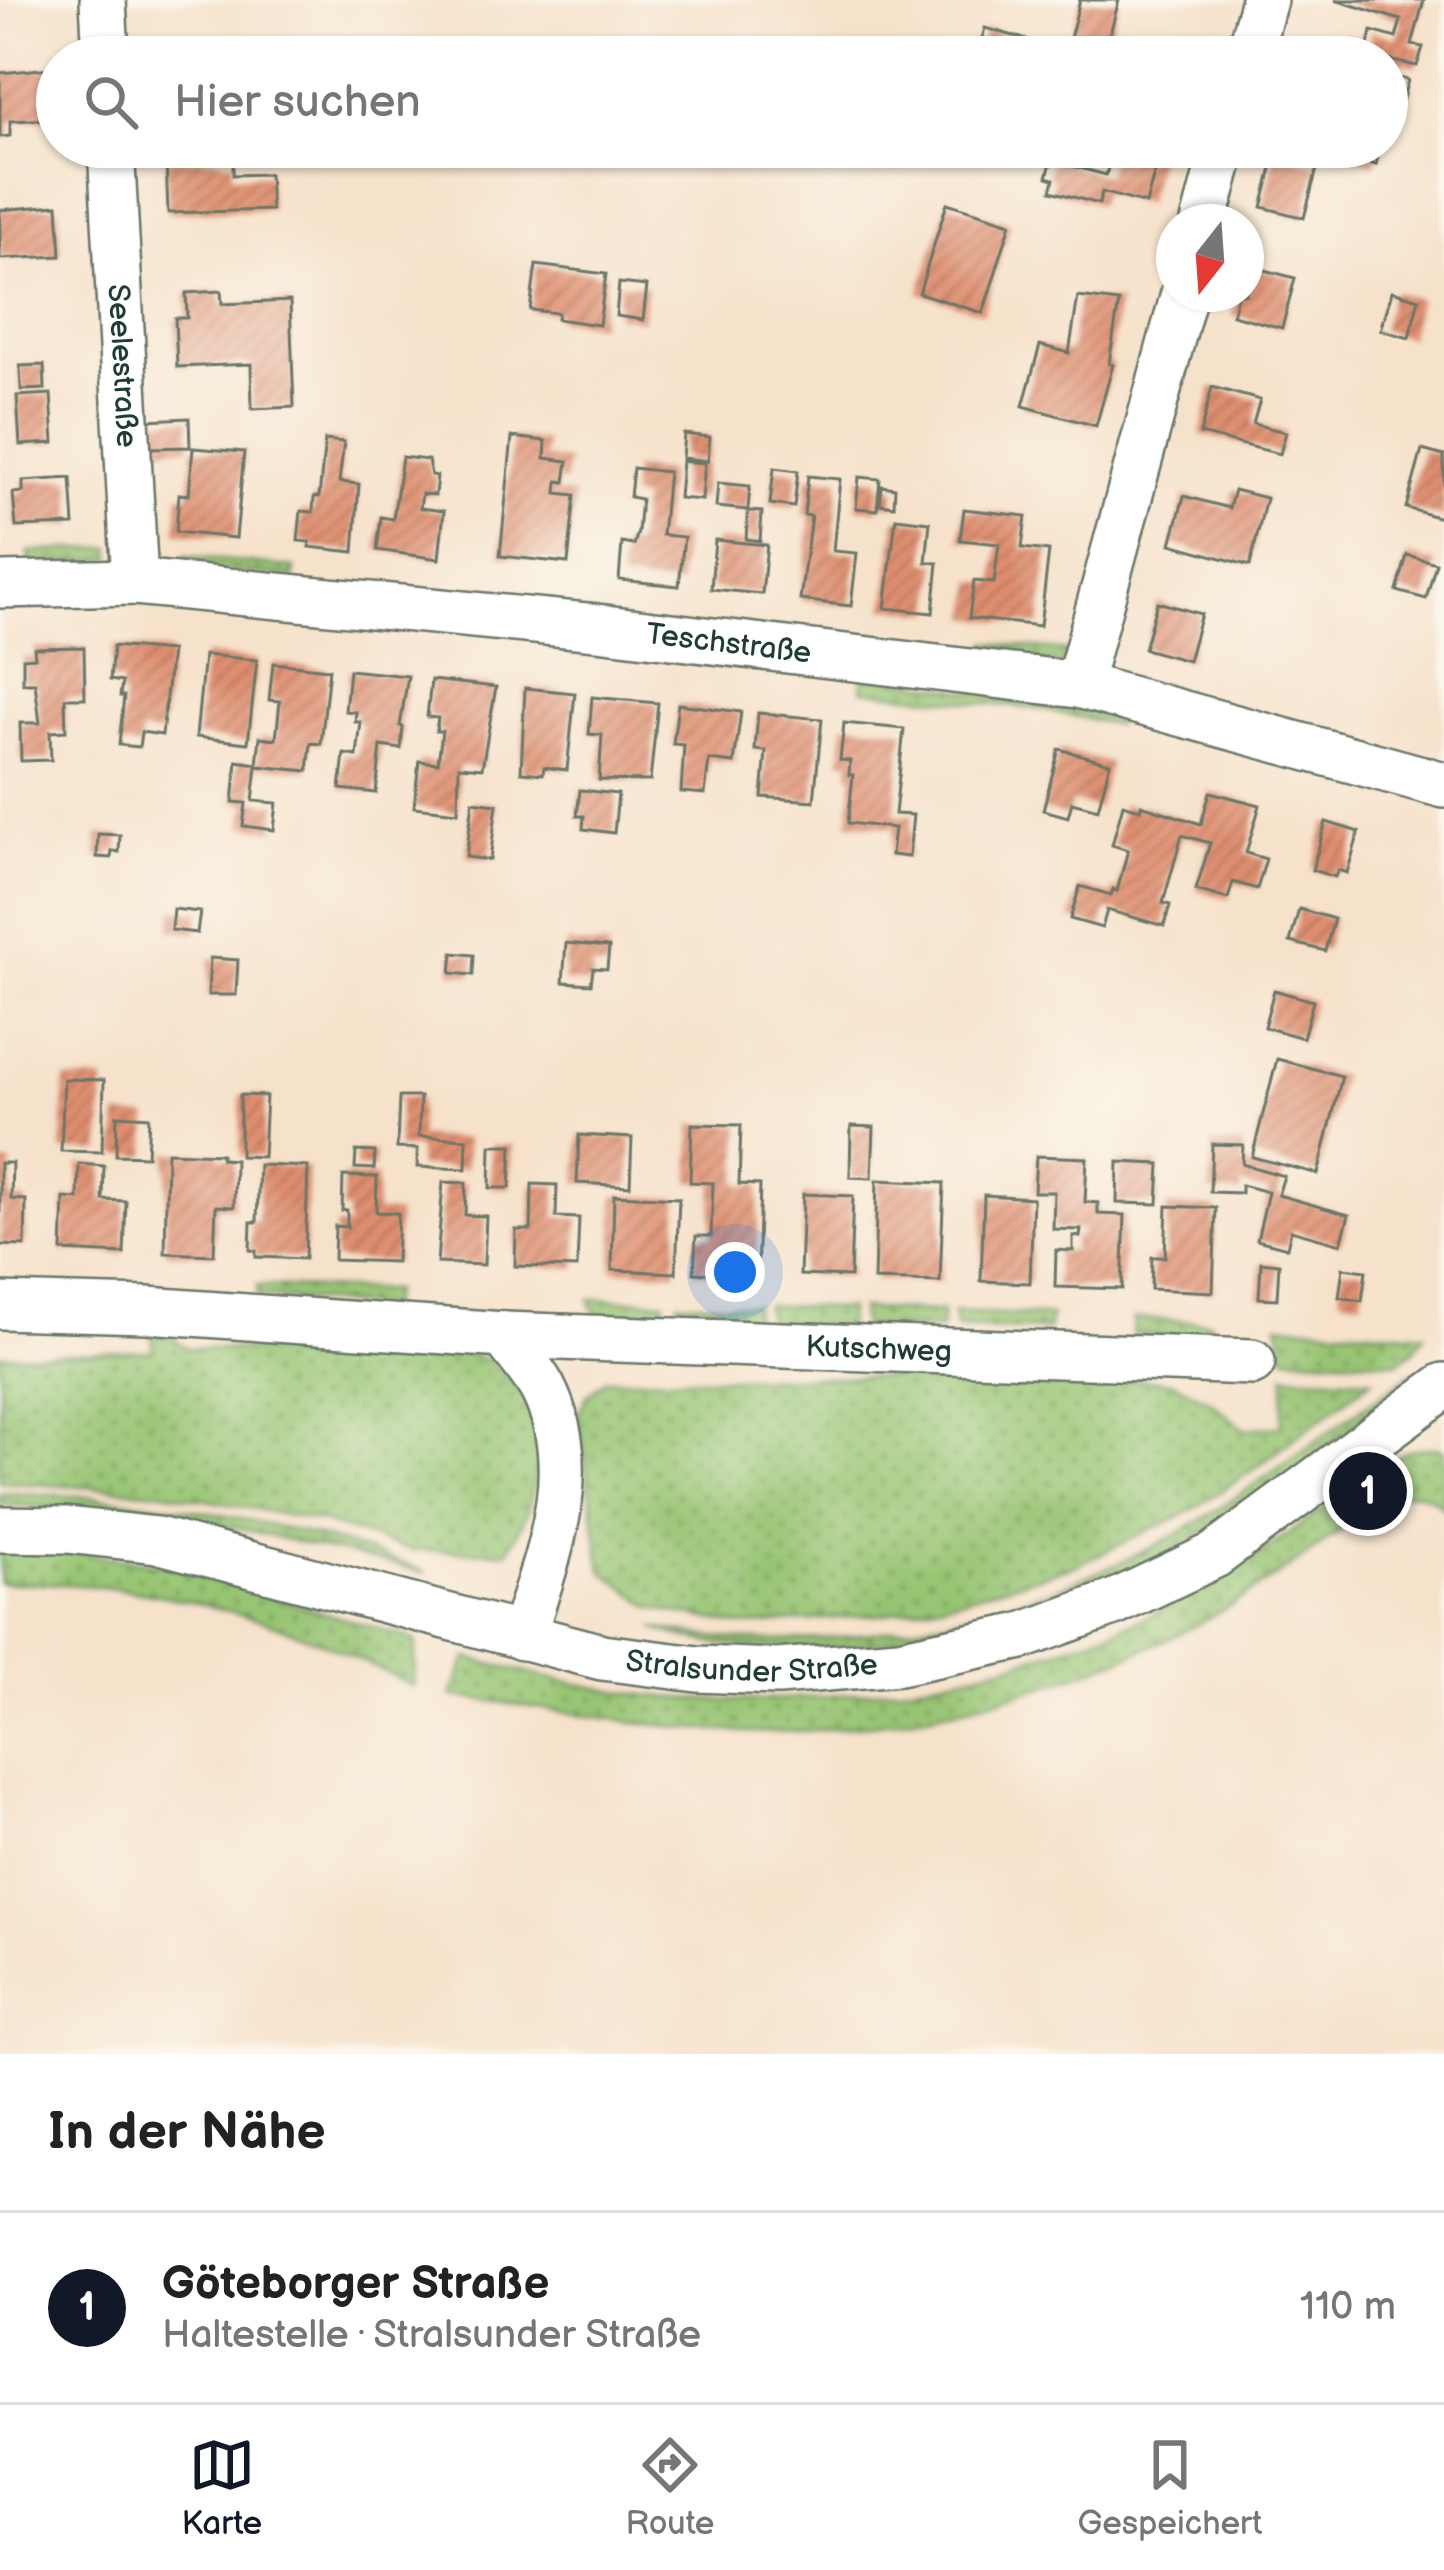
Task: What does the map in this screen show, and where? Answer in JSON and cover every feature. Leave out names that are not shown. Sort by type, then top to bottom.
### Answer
[{"type":"street","points":[[103,0],[105,36]]},
{"type":"street","points":[[1255,36],[1264,0]]},
{"type":"street","name":"Seelestraße","points":[[112,168],[135,582]]},
{"type":"street","points":[[1209,204],[1218,168]]},
{"type":"street","points":[[1078,685],[1179,312]]},
{"type":"street","name":"Teschstraße","points":[[0,585],[135,582],[597,627],[1078,685],[1444,785]]},
{"type":"street","name":"Kutschweg","points":[[0,1306],[147,1310],[504,1335],[1252,1361]]},
{"type":"street","points":[[504,1335],[543,1389],[560,1442],[562,1496],[523,1636]]},
{"type":"street","name":"Stralsunder Straße","points":[[0,1529],[67,1530],[158,1540],[622,1659],[698,1669],[778,1672],[899,1662],[1022,1636],[1115,1602],[1215,1555],[1444,1386]]},
{"type":"green space","points":[[111,548],[112,557],[105,559],[30,564],[29,552]]},
{"type":"green space","points":[[185,556],[295,568],[294,578],[185,566]]},
{"type":"green space","points":[[987,643],[1068,651],[1064,664],[988,656]]},
{"type":"green space","points":[[864,674],[1118,715],[1116,725],[1046,710],[862,690]]},
{"type":"green space","points":[[257,1286],[392,1291],[388,1307],[258,1297]]},
{"type":"green space","points":[[590,1299],[664,1301],[664,1319],[602,1317]]},
{"type":"green space","points":[[678,1302],[755,1305],[753,1322],[680,1319]]},
{"type":"green space","points":[[765,1305],[848,1309],[847,1326],[768,1323]]},
{"type":"green space","points":[[860,1309],[942,1312],[941,1329],[862,1327]]},
{"type":"green space","points":[[954,1312],[1051,1316],[1048,1330],[955,1328]]},
{"type":"green space","points":[[1134,1319],[1211,1322],[1210,1338],[1133,1334]]},
{"type":"green space","points":[[150,1323],[187,1348],[380,1354],[439,1344],[490,1361],[526,1397],[541,1456],[527,1513],[508,1552],[410,1550],[322,1522],[165,1492],[0,1482],[0,1355],[154,1351]]},
{"type":"green space","points":[[1278,1324],[1425,1334],[1398,1362],[1285,1356]]},
{"type":"green space","points":[[1415,1371],[1397,1393],[1209,1529],[1141,1566],[1030,1608],[900,1639],[834,1646],[769,1648],[708,1642],[654,1628],[745,1640],[858,1635],[1039,1594],[1150,1549],[1198,1522]]},
{"type":"green space","points":[[1076,1375],[1174,1382],[1210,1401],[1244,1429],[1282,1426],[1285,1375],[1373,1379],[1187,1513],[1074,1566],[959,1599],[884,1614],[743,1626],[653,1608],[602,1571],[578,1414],[587,1396],[606,1379]]},
{"type":"green space","points":[[1413,1449],[1444,1451],[1444,1509],[1414,1493],[1380,1501],[1264,1585],[1172,1637],[1116,1661],[994,1700],[867,1725],[750,1732],[451,1696],[467,1658],[600,1688],[713,1700],[860,1693],[1009,1664],[1148,1616],[1242,1565],[1396,1457]]},
{"type":"green space","points":[[0,1493],[109,1499],[217,1514],[323,1538],[427,1573],[238,1528],[157,1516],[0,1504]]},
{"type":"green space","points":[[0,1550],[74,1552],[165,1565],[408,1638],[416,1642],[414,1686],[317,1641],[230,1611],[116,1589],[0,1583]]},
{"type":"building","points":[[1080,0],[1119,0],[1110,36],[1071,36]]},
{"type":"building","points":[[1335,0],[1424,0],[1412,45],[1423,47],[1417,66],[1408,64],[1408,36],[1397,36],[1401,20]]},
{"type":"building","points":[[985,28],[1014,36],[983,36]]},
{"type":"building","points":[[36,70],[36,120],[10,121],[10,136],[0,137],[0,73]]},
{"type":"building","points":[[166,168],[233,168],[233,175],[269,174],[271,210],[168,213]]},
{"type":"building","points":[[1050,168],[1079,168],[1106,175],[1108,168],[1156,168],[1146,204],[1102,192],[1099,204],[1051,191],[1054,179],[1047,177]]},
{"type":"building","points":[[1272,168],[1317,168],[1304,218],[1264,208]]},
{"type":"building","points":[[947,203],[1011,223],[983,313],[919,293]]},
{"type":"building","points":[[58,205],[61,256],[0,259],[0,210]]},
{"type":"building","points":[[536,265],[606,274],[599,325],[530,310]]},
{"type":"building","points":[[1264,270],[1295,278],[1282,328],[1232,315],[1264,312]]},
{"type":"building","points":[[619,283],[647,286],[643,320],[616,316]]},
{"type":"building","points":[[221,291],[222,304],[290,301],[294,407],[252,409],[251,364],[177,367],[175,318],[187,318],[186,293]]},
{"type":"building","points":[[1392,291],[1419,299],[1409,338],[1381,330]]},
{"type":"building","points":[[1078,297],[1119,302],[1109,363],[1113,365],[1096,426],[1023,406],[1040,345],[1069,353]]},
{"type":"building","points":[[44,365],[45,389],[21,390],[20,366]]},
{"type":"building","points":[[1212,387],[1260,400],[1253,424],[1286,432],[1280,454],[1200,434]]},
{"type":"building","points":[[51,394],[54,443],[20,445],[17,396]]},
{"type":"building","points":[[189,418],[190,447],[148,448],[147,420]]},
{"type":"building","points":[[684,434],[710,437],[708,461],[682,458]]},
{"type":"building","points":[[512,437],[546,441],[545,458],[568,461],[565,482],[558,481],[557,493],[575,495],[568,563],[500,556]]},
{"type":"building","points":[[325,440],[344,442],[339,482],[359,484],[354,552],[309,547],[310,542],[298,541],[301,511],[313,512],[314,497],[319,497]]},
{"type":"building","points":[[193,448],[244,452],[236,538],[176,532],[179,494],[189,495]]},
{"type":"building","points":[[1422,450],[1444,456],[1444,519],[1406,508]]},
{"type":"building","points":[[402,457],[428,460],[431,475],[437,476],[435,495],[422,494],[420,508],[444,511],[439,559],[377,550],[381,517],[393,519]]},
{"type":"building","points":[[682,461],[705,463],[702,500],[679,498]]},
{"type":"building","points":[[633,468],[668,472],[662,535],[684,537],[679,586],[619,580],[622,543],[634,545],[638,532],[641,499],[630,497]]},
{"type":"building","points":[[774,468],[798,471],[794,507],[770,504]]},
{"type":"building","points":[[808,476],[840,479],[833,551],[857,553],[851,606],[800,600],[811,516],[804,515]]},
{"type":"building","points":[[859,477],[880,479],[877,510],[856,508]]},
{"type":"building","points":[[71,478],[74,525],[16,527],[13,493],[23,492],[23,481]]},
{"type":"building","points":[[718,483],[750,486],[748,510],[716,507]]},
{"type":"building","points":[[882,486],[895,488],[894,506],[880,504]]},
{"type":"building","points":[[1234,490],[1266,498],[1250,566],[1171,544],[1184,496],[1229,508]]},
{"type":"building","points":[[964,509],[1026,516],[1022,548],[1049,551],[1040,626],[969,618],[974,581],[994,583],[999,544],[960,540]]},
{"type":"building","points":[[748,511],[762,512],[760,541],[746,539]]},
{"type":"building","points":[[896,518],[930,522],[926,562],[938,563],[933,613],[885,608]]},
{"type":"building","points":[[715,540],[767,545],[762,594],[711,589]]},
{"type":"building","points":[[1407,555],[1436,563],[1426,599],[1397,591]]},
{"type":"building","points":[[1157,602],[1201,614],[1188,661],[1144,649]]},
{"type":"building","points":[[113,646],[171,651],[162,735],[141,732],[139,747],[119,745],[124,696],[120,696],[122,682],[110,680]]},
{"type":"building","points":[[84,647],[85,698],[65,698],[66,731],[50,732],[51,760],[21,761],[20,723],[40,723],[35,683],[23,683],[23,658],[35,657],[34,648]]},
{"type":"building","points":[[204,655],[257,660],[248,743],[196,737]]},
{"type":"building","points":[[273,663],[329,669],[321,744],[311,743],[308,771],[257,766],[253,801],[277,803],[274,830],[243,826],[246,803],[233,802],[237,761],[257,764],[260,737],[276,739],[280,701],[269,700]]},
{"type":"building","points":[[349,670],[408,676],[401,749],[381,746],[376,793],[340,789],[344,754],[357,756],[361,722],[355,722],[356,712],[345,711]]},
{"type":"building","points":[[431,680],[496,687],[482,768],[459,766],[458,812],[414,807],[419,761],[438,763],[442,731],[436,731],[438,718],[427,717]]},
{"type":"building","points":[[525,688],[575,693],[567,770],[544,767],[543,774],[521,772]]},
{"type":"building","points":[[592,697],[658,703],[650,781],[599,780],[602,735],[589,734]]},
{"type":"building","points":[[678,704],[741,712],[734,763],[709,760],[705,794],[681,792],[684,745],[673,744]]},
{"type":"building","points":[[758,713],[822,719],[814,801],[762,797],[766,751],[755,750]]},
{"type":"building","points":[[844,723],[904,729],[895,814],[913,815],[909,857],[891,855],[894,828],[848,823],[853,775],[849,775],[850,761],[840,760]]},
{"type":"building","points":[[1059,749],[1110,763],[1098,809],[1072,802],[1068,817],[1043,810]]},
{"type":"building","points":[[580,790],[618,794],[614,833],[583,829],[584,816],[577,816]]},
{"type":"building","points":[[1210,792],[1260,805],[1246,853],[1266,859],[1257,889],[1233,882],[1228,899],[1196,890],[1210,843],[1182,835],[1163,903],[1170,905],[1164,926],[1107,910],[1102,928],[1070,919],[1080,886],[1111,895],[1113,889],[1117,891],[1128,850],[1112,845],[1123,804],[1201,824]]},
{"type":"building","points":[[473,801],[497,804],[490,860],[466,857]]},
{"type":"building","points":[[1326,822],[1359,832],[1347,873],[1338,870],[1335,877],[1312,870]]},
{"type":"building","points":[[98,834],[120,835],[119,852],[112,851],[111,858],[97,857]]},
{"type":"building","points":[[173,909],[200,912],[197,933],[171,930]]},
{"type":"building","points":[[1299,909],[1334,919],[1325,951],[1290,942]]},
{"type":"building","points":[[566,943],[609,947],[607,969],[593,968],[591,984],[563,982]]},
{"type":"building","points":[[453,953],[474,955],[473,975],[451,973]]},
{"type":"building","points":[[210,958],[238,960],[236,995],[208,995]]},
{"type":"building","points":[[1274,990],[1313,1001],[1303,1038],[1264,1027]]},
{"type":"building","points":[[1277,1059],[1342,1076],[1318,1174],[1252,1157]]},
{"type":"building","points":[[64,1079],[104,1080],[102,1152],[61,1151]]},
{"type":"building","points":[[240,1095],[266,1096],[263,1157],[240,1156]]},
{"type":"building","points":[[399,1097],[420,1097],[419,1136],[467,1139],[466,1169],[417,1167],[418,1149],[397,1148]]},
{"type":"building","points":[[117,1115],[149,1117],[147,1156],[116,1155]]},
{"type":"building","points":[[692,1124],[741,1125],[739,1184],[760,1185],[757,1276],[694,1273],[696,1236],[711,1236],[713,1183],[690,1182]]},
{"type":"building","points":[[851,1126],[874,1127],[872,1178],[850,1177]]},
{"type":"building","points":[[579,1135],[632,1138],[630,1186],[577,1183]]},
{"type":"building","points":[[1212,1144],[1243,1145],[1242,1164],[1284,1176],[1278,1195],[1349,1215],[1341,1244],[1291,1230],[1287,1248],[1257,1240],[1268,1192],[1241,1185],[1241,1193],[1210,1192]]},
{"type":"building","points":[[491,1145],[512,1145],[510,1188],[490,1188]]},
{"type":"building","points":[[356,1151],[375,1152],[374,1169],[355,1168]]},
{"type":"building","points":[[167,1152],[221,1154],[221,1159],[235,1160],[234,1207],[216,1206],[214,1255],[165,1253]]},
{"type":"building","points":[[1036,1156],[1087,1158],[1085,1202],[1098,1203],[1098,1214],[1125,1215],[1122,1289],[1055,1287],[1056,1250],[1073,1251],[1073,1236],[1080,1237],[1081,1230],[1053,1229],[1054,1192],[1034,1192]]},
{"type":"building","points":[[1118,1162],[1160,1164],[1158,1204],[1117,1203]]},
{"type":"building","points":[[0,1163],[12,1163],[11,1199],[26,1200],[25,1246],[0,1245]]},
{"type":"building","points":[[79,1164],[104,1166],[103,1200],[126,1201],[124,1254],[62,1251],[64,1198],[78,1199]]},
{"type":"building","points":[[259,1165],[308,1167],[305,1259],[256,1257],[256,1251],[250,1250],[251,1222],[257,1222]]},
{"type":"building","points":[[343,1176],[377,1177],[376,1212],[398,1213],[396,1262],[334,1260],[335,1226],[347,1227],[347,1210],[342,1211]]},
{"type":"building","points":[[877,1180],[944,1183],[940,1282],[874,1280]]},
{"type":"building","points":[[443,1182],[466,1183],[465,1215],[486,1216],[484,1265],[437,1263]]},
{"type":"building","points":[[532,1184],[557,1185],[556,1217],[579,1218],[577,1268],[515,1266],[516,1230],[531,1230]]},
{"type":"building","points":[[803,1194],[853,1196],[850,1277],[800,1275]]},
{"type":"building","points":[[614,1195],[679,1198],[676,1273],[612,1270]]},
{"type":"building","points":[[984,1195],[1033,1198],[1030,1283],[981,1281]]},
{"type":"building","points":[[1167,1206],[1216,1208],[1213,1292],[1151,1289],[1152,1257],[1165,1257]]},
{"type":"building","points":[[1261,1262],[1279,1264],[1277,1299],[1259,1298]]},
{"type":"building","points":[[1343,1268],[1366,1271],[1362,1301],[1339,1297]]},
{"type":"place","name":"Göteborger Straße","points":[[1368,1491]]}]
